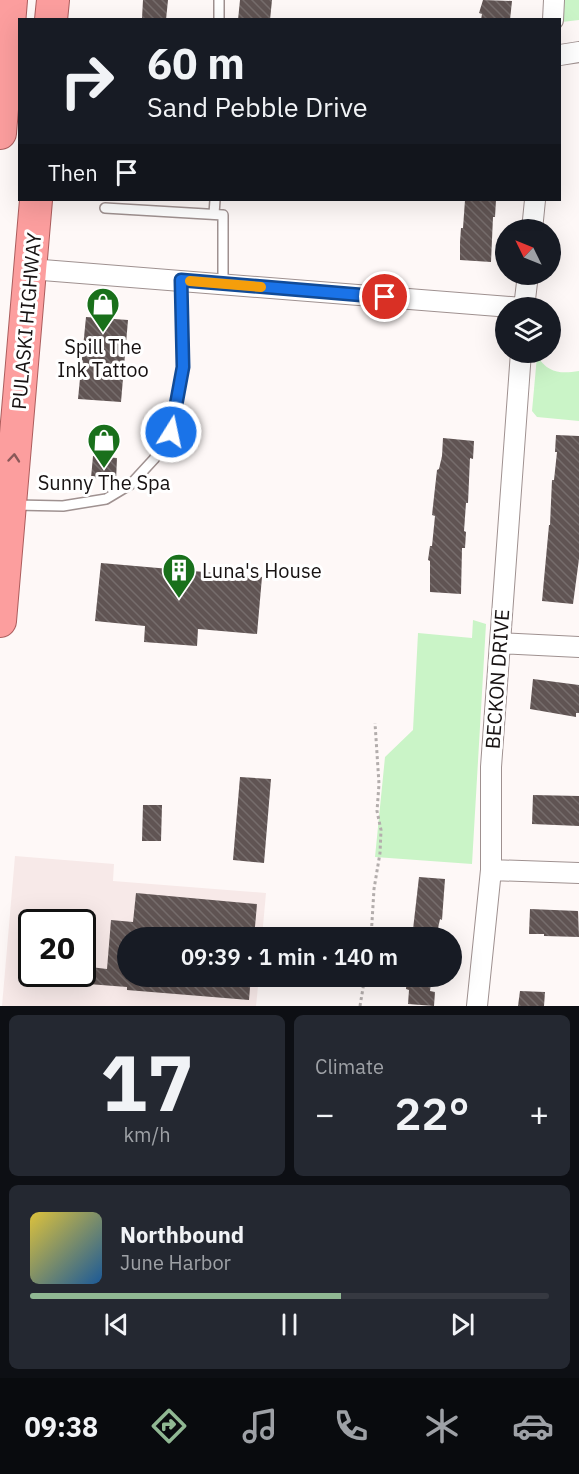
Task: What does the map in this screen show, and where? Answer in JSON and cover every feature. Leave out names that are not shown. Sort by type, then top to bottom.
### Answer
[{"type":"highway","points":[[0,133],[11,0]]},
{"type":"highway","points":[[51,18],[53,0]]},
{"type":"highway","name":"PULASKI HIGHWAY","points":[[0,621],[36,201]]},
{"type":"street","points":[[553,18],[554,0]]},
{"type":"street","points":[[561,55],[579,52]]},
{"type":"street","points":[[533,219],[535,201]]},
{"type":"street","points":[[30,269],[495,306]]},
{"type":"street","name":"BECKON DRIVE","points":[[477,1006],[491,870],[491,767],[520,363]]},
{"type":"street","points":[[500,643],[579,648]]},
{"type":"street","points":[[491,870],[579,873]]},
{"type":"lane","points":[[219,0],[219,18]]},
{"type":"lane","points":[[214,214],[215,201]]},
{"type":"lane","points":[[105,207],[223,214],[223,284]]},
{"type":"lane","points":[[10,505],[63,506],[106,499],[130,484],[154,459],[171,432],[183,367],[181,280]]},
{"type":"path","points":[[372,927],[381,841],[381,830],[376,811],[378,784],[375,723]]},
{"type":"path","points":[[360,1006],[363,987]]},
{"type":"shaded area","points":[[15,856],[114,864],[113,881],[266,893],[263,927],[117,927],[117,987],[258,987],[256,1006],[2,1006]]},
{"type":"green space","points":[[564,0],[579,0],[579,20],[562,22]]},
{"type":"green space","points":[[536,363],[542,363],[555,371],[579,371],[579,421],[537,417],[532,411]]},
{"type":"green space","points":[[473,620],[486,624],[472,864],[375,857],[385,757],[413,730],[418,633],[472,638]]},
{"type":"building","points":[[143,0],[168,0],[166,18],[142,18]]},
{"type":"building","points":[[240,0],[272,0],[270,18],[238,18]]},
{"type":"building","points":[[483,0],[512,1],[510,18],[481,18],[482,14],[479,13]]},
{"type":"building","points":[[465,201],[496,201],[491,262],[460,260],[461,228],[463,228]]},
{"type":"building","points":[[86,317],[128,320],[121,402],[78,399]]},
{"type":"building","points":[[556,435],[579,436],[579,559],[573,604],[542,601],[552,480],[554,480],[557,452],[555,452]]},
{"type":"building","points":[[443,438],[474,441],[473,459],[470,458],[468,503],[466,503],[465,548],[462,548],[461,594],[430,592],[430,561],[428,560],[430,546],[432,546],[435,516],[432,515]]},
{"type":"building","name":"Sunny The Spa","points":[[93,456],[117,458],[116,481],[91,478]]},
{"type":"building","name":"Luna's House","points":[[101,563],[262,577],[257,634],[198,629],[197,646],[144,642],[145,626],[95,621]]},
{"type":"building","points":[[533,679],[579,685],[579,713],[576,713],[576,717],[530,709]]},
{"type":"building","points":[[240,777],[271,779],[264,863],[233,860]]},
{"type":"building","points":[[533,795],[579,796],[579,826],[532,824]]},
{"type":"building","points":[[143,805],[162,805],[161,841],[142,841]]},
{"type":"building","points":[[419,877],[445,879],[442,920],[440,919],[438,927],[413,927]]},
{"type":"building","points":[[136,893],[257,904],[255,927],[117,927],[117,986],[96,985],[96,968],[107,969],[111,920],[133,922]]},
{"type":"building","points":[[530,909],[578,911],[579,937],[529,934]]},
{"type":"building","points":[[127,987],[250,987],[249,1000],[127,990]]},
{"type":"building","points":[[406,987],[431,987],[430,991],[435,992],[434,1006],[408,1004],[409,990]]},
{"type":"building","points":[[520,991],[545,992],[544,1006],[518,1006]]},
{"type":"slow traffic","points":[[190,281],[261,287]]},
{"type":"place","name":"Spill The Ink Tattoo","points":[[103,333]]},
{"type":"place","name":"Sunny The Spa","points":[[104,469]]},
{"type":"place","name":"Luna's House","points":[[179,599]]},
{"type":"route","points":[[171,432],[183,367],[181,280],[385,297]]}]
